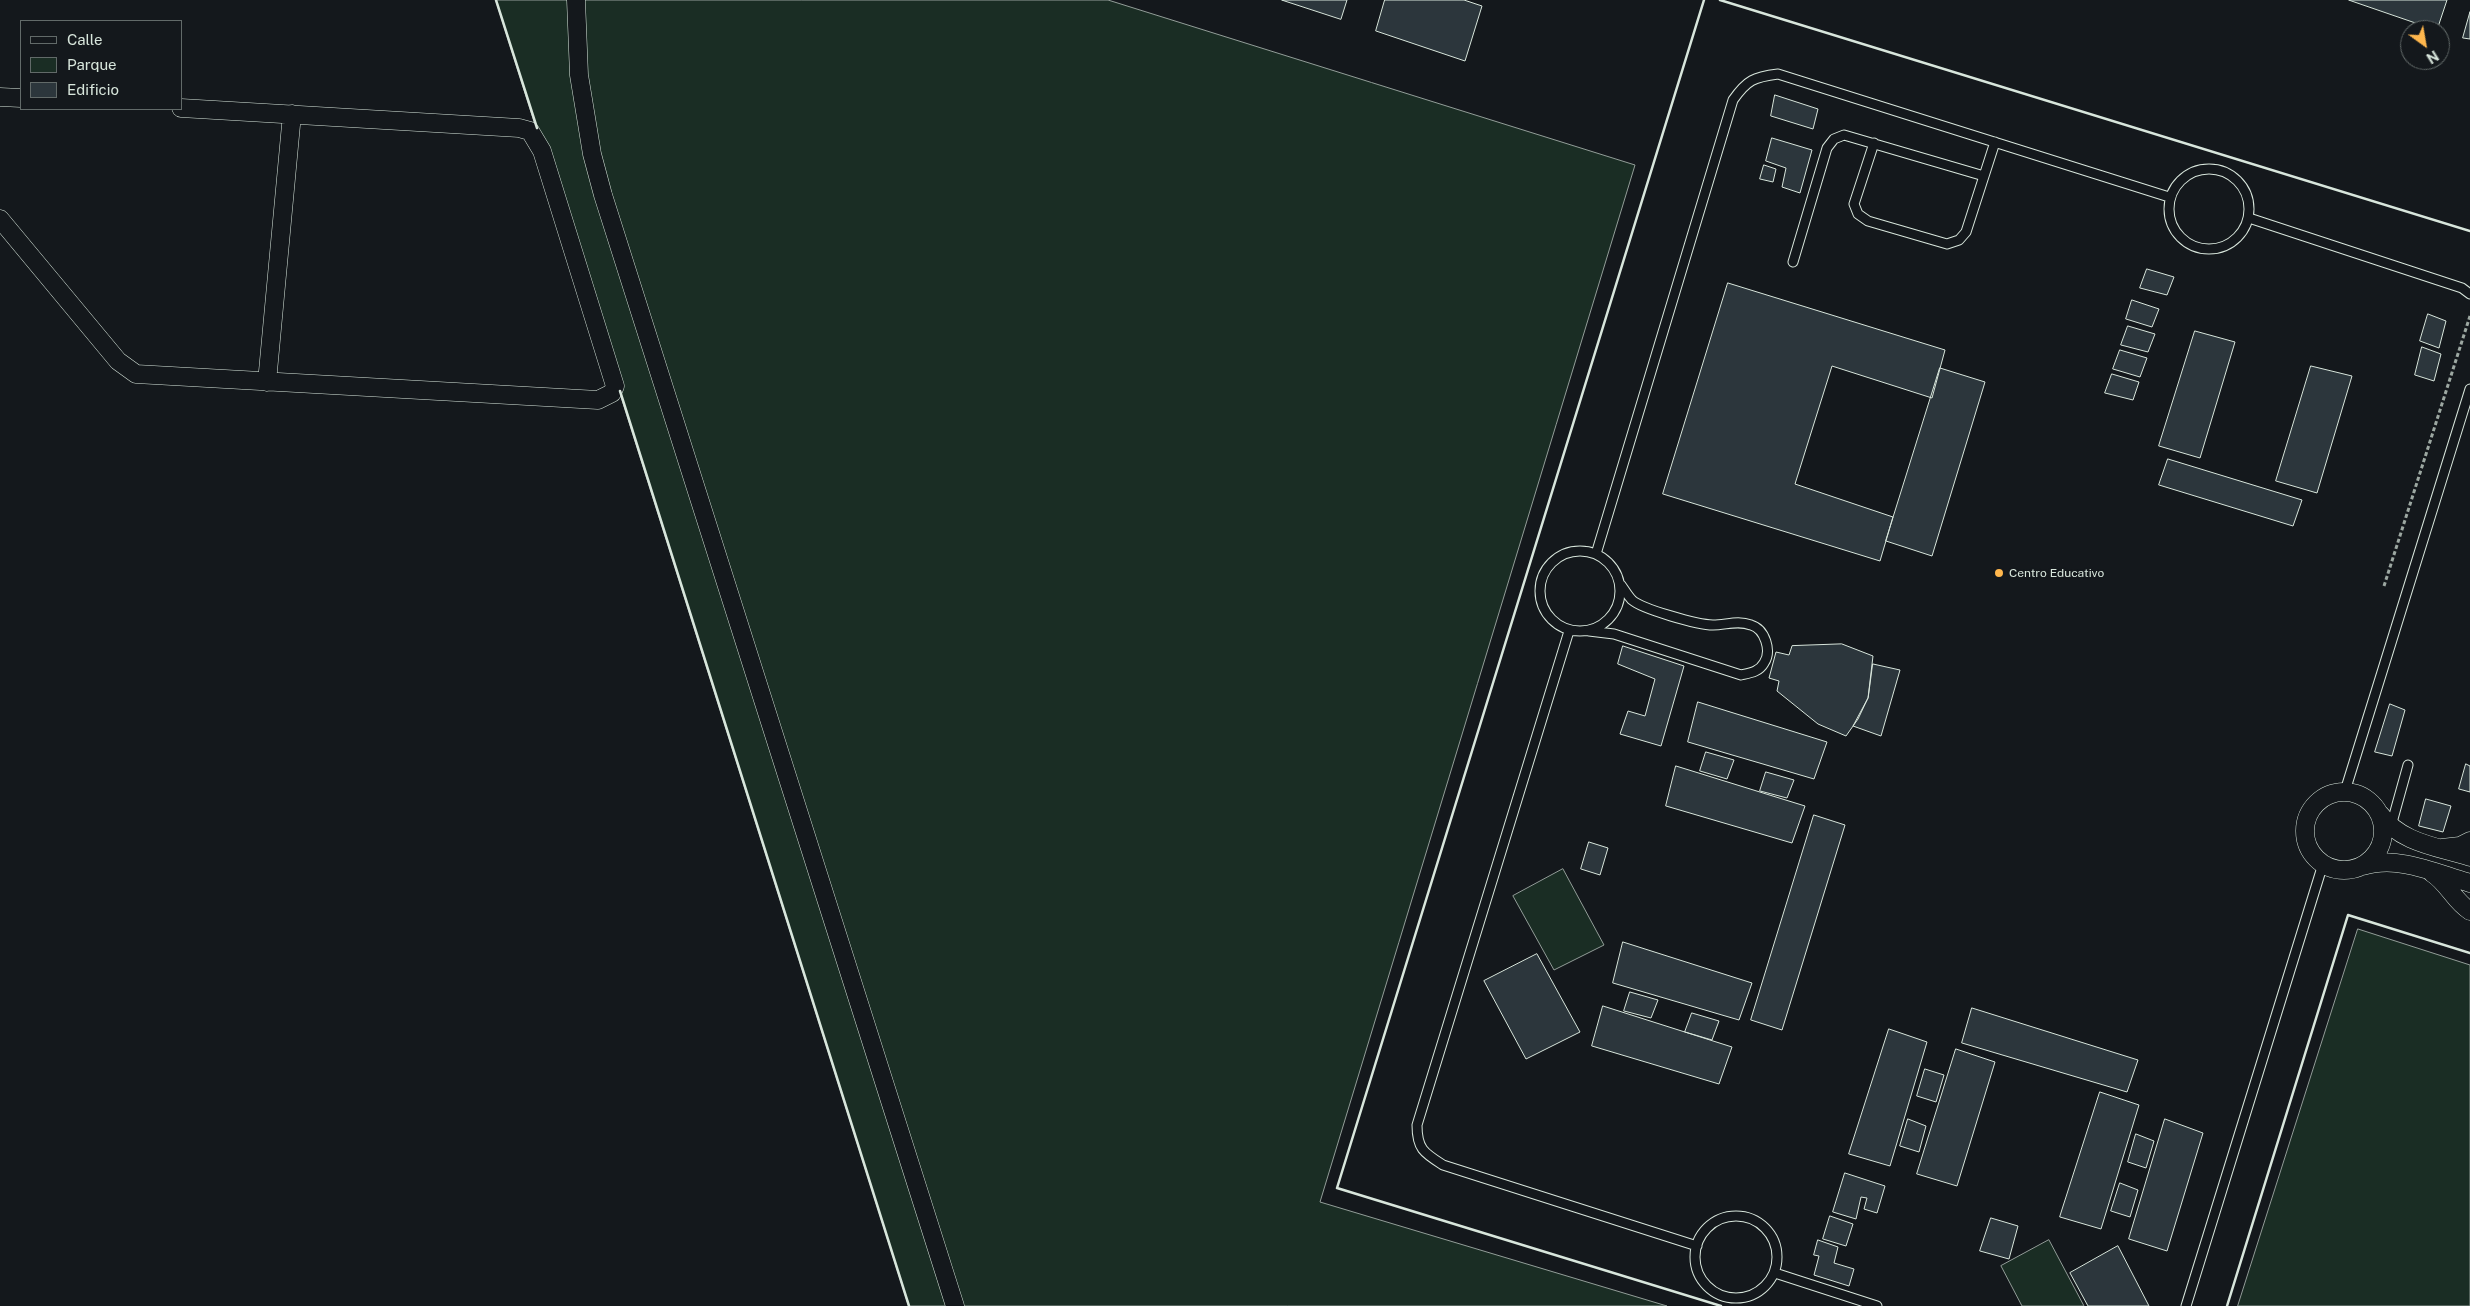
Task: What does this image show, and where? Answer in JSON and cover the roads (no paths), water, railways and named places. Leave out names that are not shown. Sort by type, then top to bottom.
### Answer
[{"type":"street","points":[[576,0],[579,75],[592,154],[603,195],[955,1306]]},
{"type":"street","points":[[0,97],[20,98]]},
{"type":"street","points":[[0,220],[118,361],[136,374],[598,400],[612,393],[615,386],[542,151],[530,132],[519,128],[182,108]]},
{"type":"street","points":[[267,382],[292,114]]},
{"type":"street","points":[[2470,857],[2408,838],[2390,827],[2377,808],[2358,793],[2345,791],[2333,793],[2322,798],[2313,807],[2307,818],[2306,842],[2313,854],[2323,864],[2335,869],[2349,870],[2391,861],[2470,883]]},
{"type":"street","points":[[2362,866],[2373,858],[2381,846],[2384,833],[2382,819],[2377,808]]},
{"type":"street","points":[[2435,846],[2452,848],[2470,841]]},
{"type":"street","points":[[2427,870],[2441,879],[2456,899],[2470,912]]},
{"type":"lane","points":[[1596,554],[1733,100],[1744,84],[1759,76],[1778,74],[2169,198]]},
{"type":"lane","points":[[1793,262],[1827,148],[1834,139],[1844,135],[1984,176]]},
{"type":"lane","points":[[1874,143],[1854,204],[1858,214],[1868,221],[1947,244],[1959,240],[1966,232],[1995,142]]},
{"type":"lane","points":[[2198,169],[2219,169],[2238,179],[2248,198],[2249,218],[2238,237],[2220,248],[2198,249],[2179,238],[2168,219],[2169,198],[2180,179],[2192,172],[2198,169]]},
{"type":"lane","points":[[2249,218],[2462,288],[2470,294]]},
{"type":"lane","points":[[2345,791],[2470,390]]},
{"type":"lane","points":[[1574,550],[1596,554],[1613,566],[1620,585],[1633,601],[1694,624],[1714,625],[1736,622],[1753,625],[1763,636],[1768,649],[1764,664],[1755,672],[1741,675],[1614,634],[1569,631],[1550,620],[1539,600],[1541,578],[1554,560],[1574,550]]},
{"type":"lane","points":[[1589,631],[1608,622],[1619,605],[1620,585]]},
{"type":"lane","points":[[1569,631],[1417,1125],[1417,1141],[1426,1154],[1444,1165],[1697,1246]]},
{"type":"lane","points":[[2390,827],[2408,765]]},
{"type":"lane","points":[[2186,1306],[2323,864]]},
{"type":"lane","points":[[1737,1216],[1750,1218],[1762,1224],[1771,1234],[1776,1246],[1778,1260],[1775,1272],[1767,1284],[1757,1293],[1744,1298],[1730,1298],[1716,1294],[1706,1285],[1698,1273],[1695,1260],[1697,1246],[1703,1234],[1712,1224],[1724,1218],[1737,1216]]},
{"type":"lane","points":[[1775,1272],[1877,1306]]},
{"type":"place","name":"Centro Educativo","points":[[1999,573]]}]
